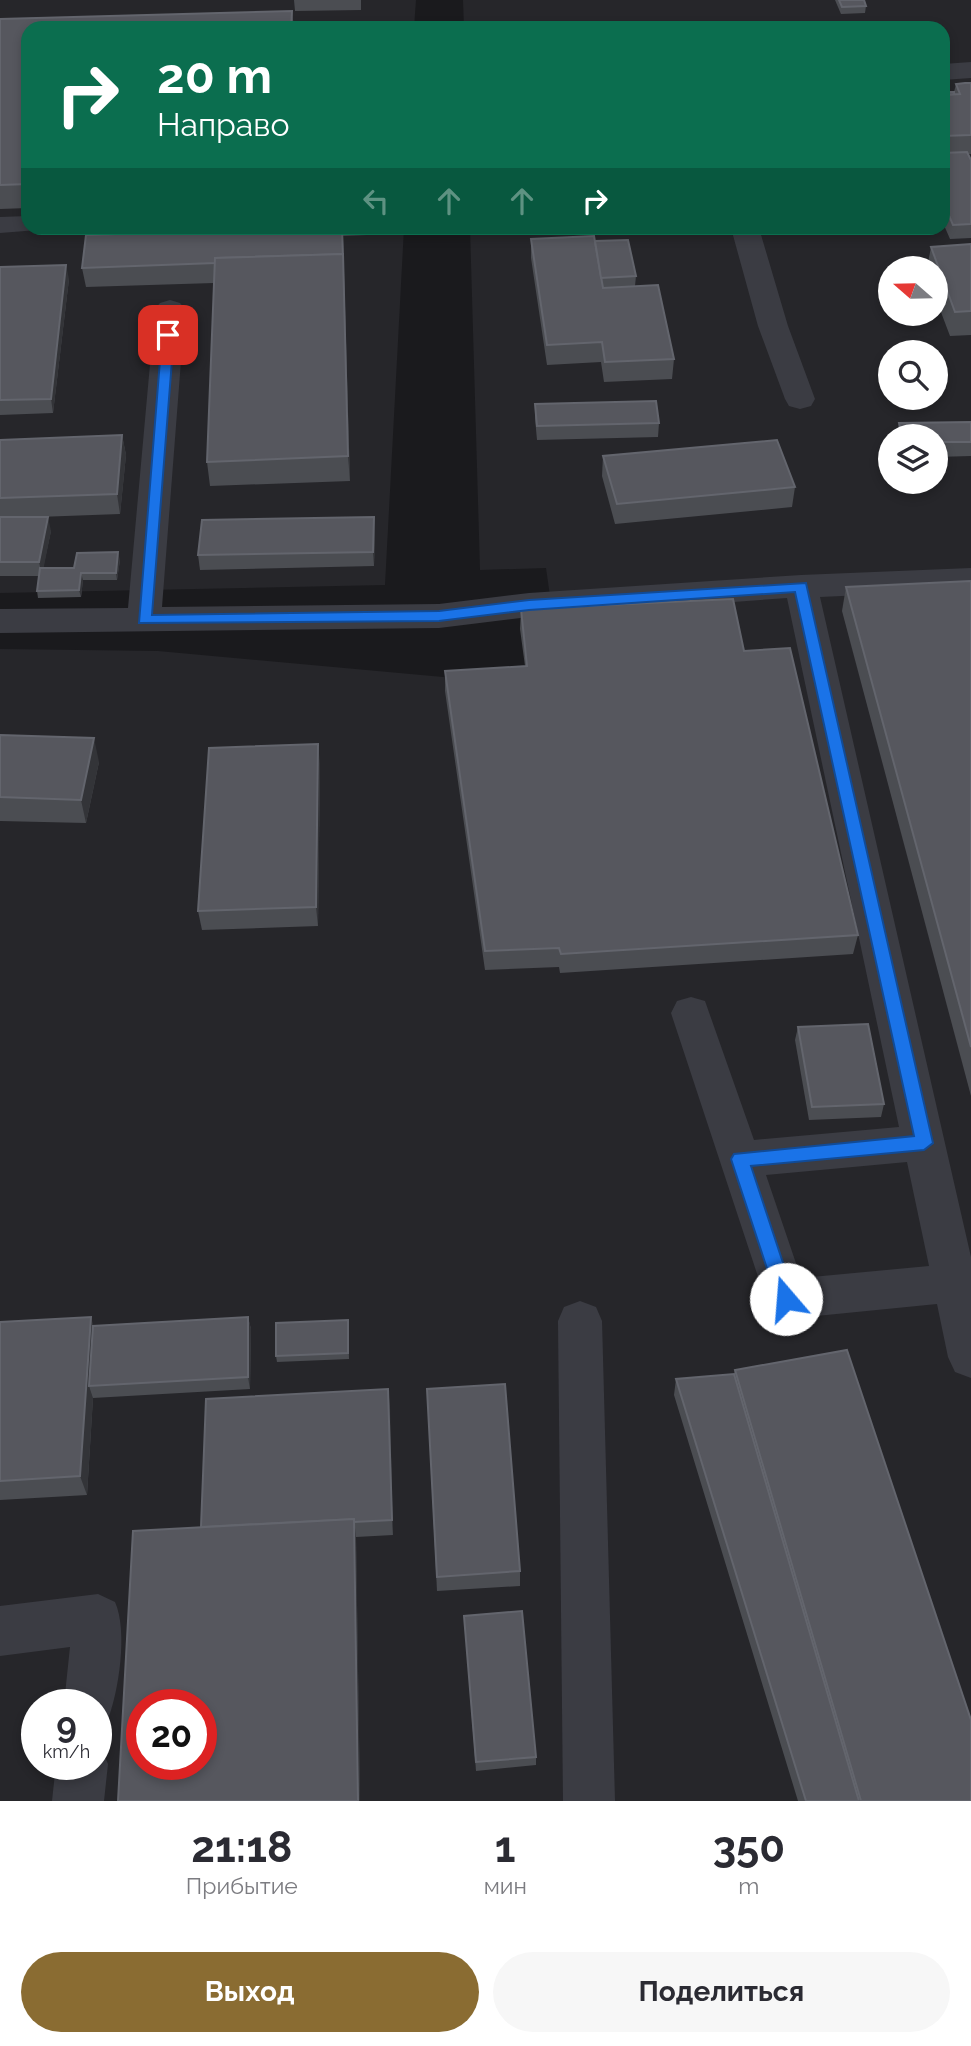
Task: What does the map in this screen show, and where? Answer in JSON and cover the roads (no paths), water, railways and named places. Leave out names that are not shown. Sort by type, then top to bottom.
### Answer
[{"type":"lane","points":[[950,72],[971,70]]},
{"type":"lane","points":[[0,225],[21,224]]},
{"type":"lane","points":[[747,235],[773,326],[800,399]]},
{"type":"lane","points":[[144,620],[170,309]]},
{"type":"lane","points":[[0,621],[439,616],[529,605],[801,586],[971,579]]},
{"type":"lane","points":[[801,586],[971,1357]]},
{"type":"lane","points":[[691,1013],[786,1299],[954,1283]]},
{"type":"lane","points":[[740,1159],[924,1143]]},
{"type":"lane","points":[[580,1321],[589,1801]]},
{"type":"lane","points":[[0,1631],[98,1619],[91,1689]]},
{"type":"lane","points":[[78,1801],[80,1780]]}]
